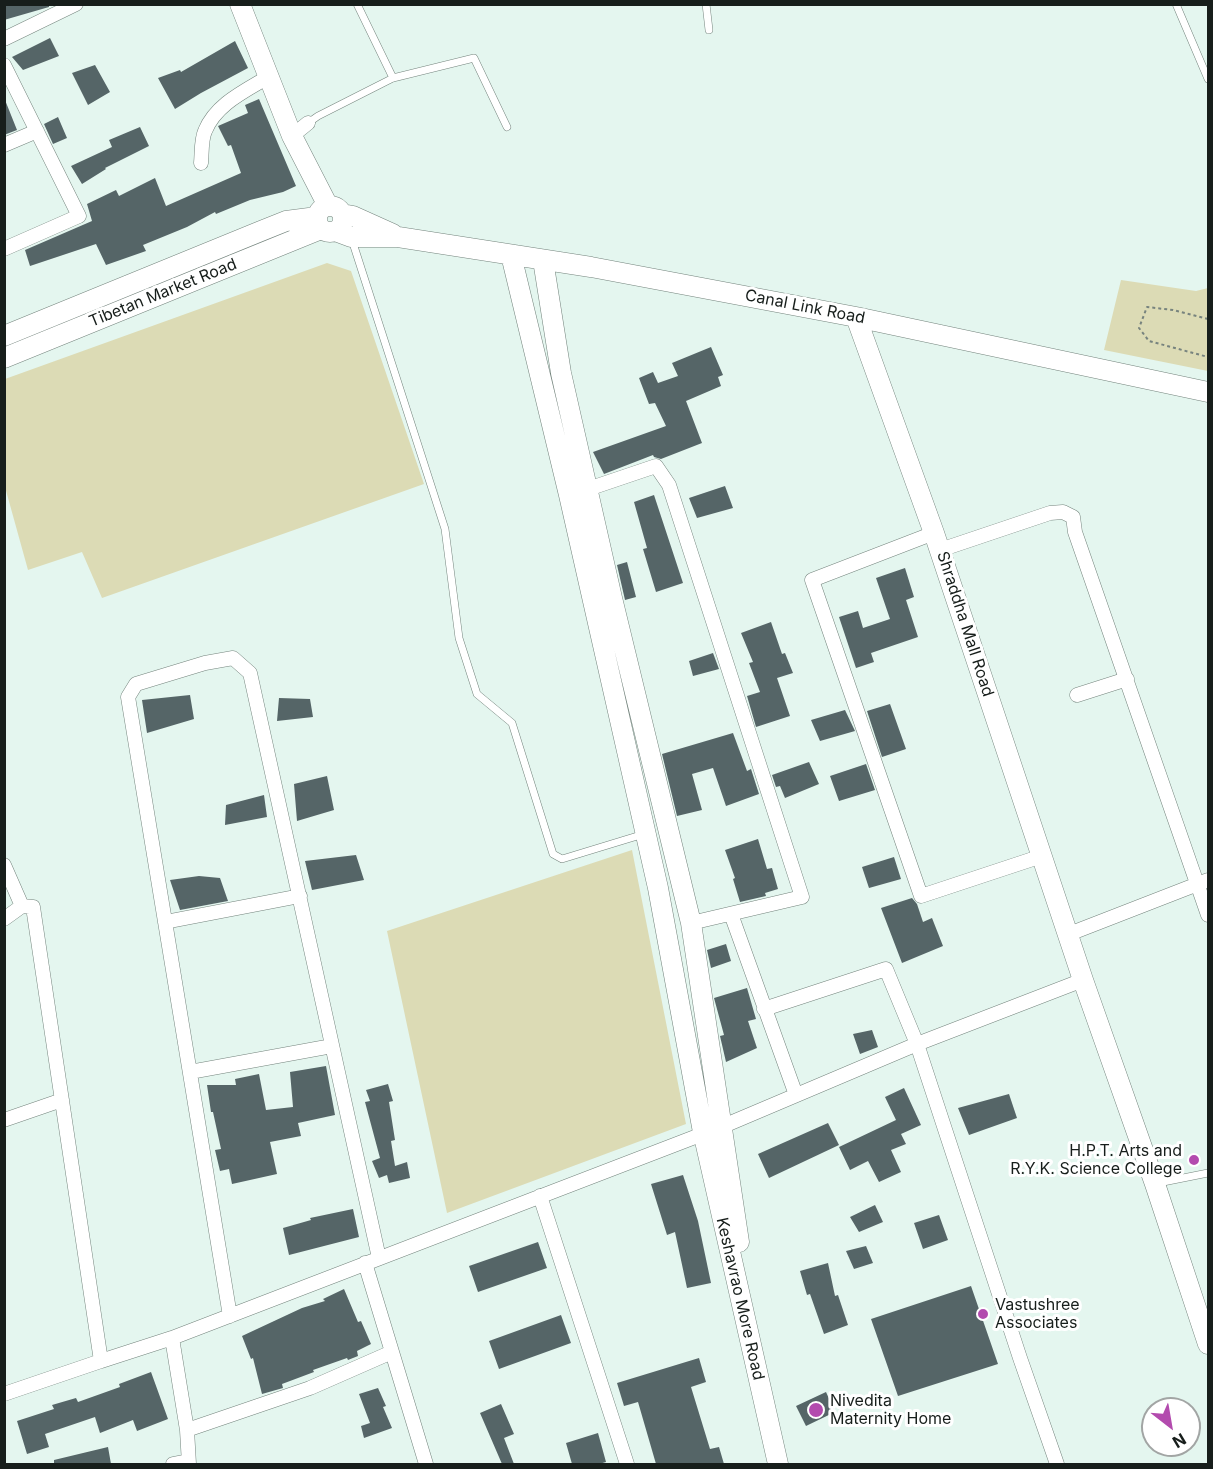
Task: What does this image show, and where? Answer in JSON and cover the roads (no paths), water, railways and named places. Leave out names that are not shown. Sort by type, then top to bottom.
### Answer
[{"type":"street","points":[[4,39],[76,4]]},
{"type":"street","points":[[240,4],[292,136],[332,222]]},
{"type":"street","points":[[4,65],[79,216],[4,249]]},
{"type":"street","points":[[201,163],[204,132],[213,116],[224,104],[268,77]]},
{"type":"street","points":[[292,136],[308,123]]},
{"type":"street","points":[[4,145],[37,130]]},
{"type":"street","name":"Tibetan Market Road","points":[[4,336],[286,221],[332,222]]},
{"type":"street","name":"Canal Link Road","points":[[332,222],[398,237],[603,269],[856,317],[1209,392]]},
{"type":"street","name":"Tibetan Market Road","points":[[4,358],[332,222]]},
{"type":"street","points":[[511,255],[569,495],[745,1275],[790,1464]]},
{"type":"street","points":[[543,260],[561,373],[612,598],[691,923],[712,1130]]},
{"type":"street","name":"Shraddha Mall Road","points":[[856,317],[937,541],[1083,980]]},
{"type":"street","points":[[588,489],[656,466],[669,485],[802,897],[691,923]]},
{"type":"street","points":[[1042,856],[921,896],[812,580],[937,541],[1050,513],[1063,512],[1073,517],[1075,532],[1126,679],[1203,882],[1209,915]]},
{"type":"street","points":[[230,1316],[128,697],[136,684],[205,663],[233,658],[250,673],[379,1258]]},
{"type":"street","points":[[1077,695],[1126,679]]},
{"type":"street","points":[[4,865],[22,906]]},
{"type":"street","points":[[1069,934],[1203,882]]},
{"type":"street","points":[[165,922],[300,896]]},
{"type":"street","points":[[4,919],[22,906],[33,907],[101,1361]]},
{"type":"street","points":[[731,914],[796,1095]]},
{"type":"street","points":[[764,1009],[886,969],[917,1044],[1016,1347],[1057,1464]]},
{"type":"street","points":[[4,1394],[172,1338],[230,1316],[712,1130],[917,1044],[1083,980],[1209,1344]]},
{"type":"street","points":[[190,1072],[332,1046]]},
{"type":"street","points":[[4,1120],[62,1100]]},
{"type":"street","name":"Keshavrao More Road","points":[[712,1130],[778,1464]]},
{"type":"street","points":[[540,1196],[627,1464]]},
{"type":"street","points":[[365,1263],[426,1464]]},
{"type":"street","points":[[172,1338],[187,1430],[189,1462],[173,1464]]},
{"type":"street","points":[[187,1430],[310,1388],[392,1352]]},
{"type":"lane","points":[[357,4],[393,78]]},
{"type":"lane","points":[[706,4],[709,30]]},
{"type":"lane","points":[[1176,4],[1209,79]]},
{"type":"lane","points":[[308,123],[393,78],[474,58],[507,127]]},
{"type":"lane","points":[[332,222],[446,529],[459,638],[477,694],[512,723],[553,854],[562,859],[646,834]]},
{"type":"lane","points":[[1155,1184],[1209,1173]]},
{"type":"place","name":"H.P.T. Arts and R.Y.K. Science College","points":[[1194,1160]]},
{"type":"place","name":"Vastushree Associates","points":[[983,1314]]},
{"type":"place","name":"Nivedita Maternity Home","points":[[816,1410]]}]
